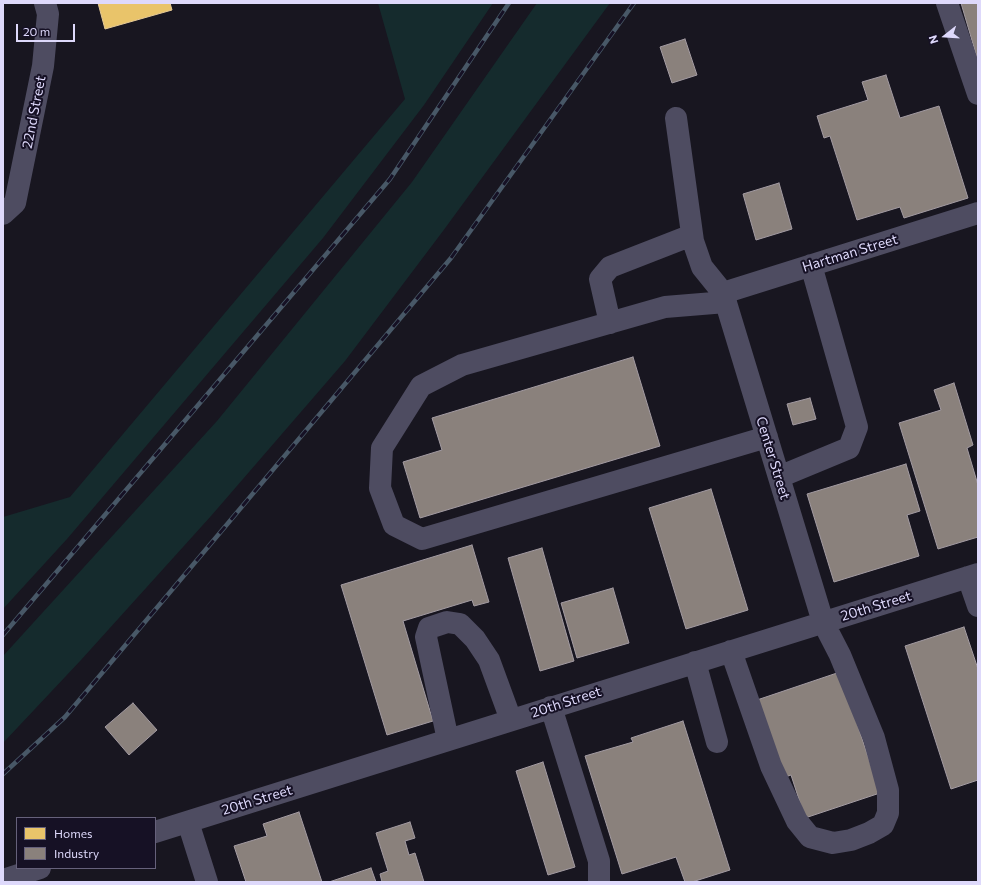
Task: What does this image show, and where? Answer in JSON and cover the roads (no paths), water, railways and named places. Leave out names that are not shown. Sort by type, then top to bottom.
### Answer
[{"type":"street","name":"22nd Street","points":[[3,214],[16,203],[42,74],[48,14],[45,3]]},
{"type":"street","points":[[946,3],[978,94]]},
{"type":"street","points":[[676,118],[692,235],[702,267],[724,298]]},
{"type":"street","name":"Hartman Street","points":[[766,437],[422,539],[394,525],[380,488],[382,448],[421,386],[462,365],[665,307],[724,298],[811,265],[978,213]]},
{"type":"street","points":[[610,323],[600,279],[610,266],[692,235]]},
{"type":"street","points":[[779,477],[849,448],[857,427],[811,265]]},
{"type":"street","name":"Center Street","points":[[724,298],[823,622],[840,655],[874,738],[888,790],[888,813],[883,824],[870,833],[851,840],[833,843],[810,837],[797,821],[771,766],[731,651]]},
{"type":"street","points":[[973,576],[978,606]]},
{"type":"street","name":"20th Street","points":[[156,832],[973,576]]},
{"type":"street","points":[[448,740],[426,637],[429,628],[447,622],[460,624],[475,639],[489,660],[510,720]]},
{"type":"street","points":[[695,662],[717,742]]},
{"type":"street","points":[[551,707],[599,861],[599,882]]},
{"type":"street","points":[[188,822],[207,882]]},
{"type":"street","points":[[3,880],[37,869]]},
{"type":"railway","points":[[3,635],[390,179],[509,3]]},
{"type":"railway","points":[[3,774],[65,717],[451,258],[634,3]]}]
